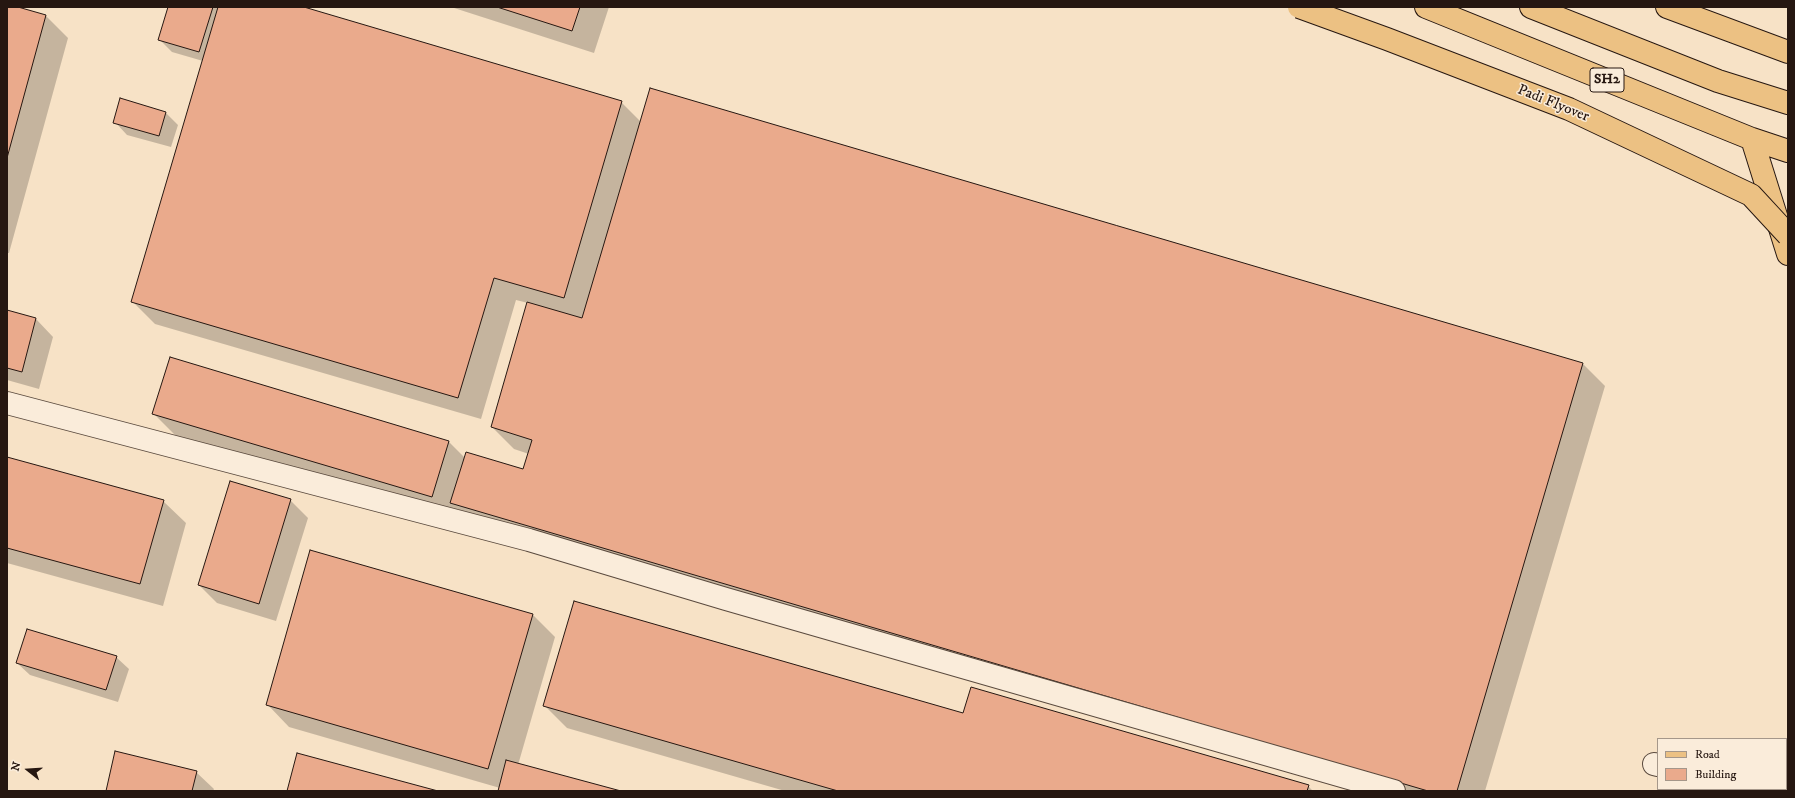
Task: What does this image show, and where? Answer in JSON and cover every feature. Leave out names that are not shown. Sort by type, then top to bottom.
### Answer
[{"type":"main road","name":"Padi Flyover","points":[[1299,7],[1569,109],[1751,195],[1788,235]]},
{"type":"main road","name":"SH2","points":[[1426,7],[1752,139],[1788,152]]},
{"type":"main road","name":"SH2","points":[[1531,7],[1718,81],[1788,103]]},
{"type":"main road","points":[[1667,7],[1788,52]]},
{"type":"main road","points":[[1752,139],[1788,254]]},
{"type":"street","points":[[7,403],[529,540],[726,599],[1394,791]]},
{"type":"building","points":[[7,7],[18,7],[46,15],[7,158]]},
{"type":"building","points":[[168,7],[213,7],[199,52],[158,40]]},
{"type":"building","points":[[218,7],[304,7],[622,101],[564,298],[494,278],[458,398],[131,302]]},
{"type":"building","points":[[497,7],[580,7],[572,31]]},
{"type":"building","points":[[650,88],[1583,363],[1457,791],[1428,791],[450,503],[466,452],[523,469],[532,440],[491,427],[527,302],[582,318]]},
{"type":"building","points":[[120,98],[166,112],[159,136],[113,123]]},
{"type":"building","points":[[7,310],[36,318],[22,372],[7,368]]},
{"type":"building","points":[[170,357],[449,441],[432,497],[152,414]]},
{"type":"building","points":[[7,457],[164,500],[140,584],[7,548]]},
{"type":"building","points":[[230,481],[291,499],[259,604],[198,585]]},
{"type":"building","points":[[310,550],[533,614],[488,769],[266,705]]},
{"type":"building","points":[[574,601],[963,713],[971,687],[1309,785],[1307,791],[838,791],[543,706]]},
{"type":"building","points":[[27,629],[117,656],[106,690],[16,663]]},
{"type":"building","points":[[115,751],[197,771],[192,791],[106,791]]},
{"type":"building","points":[[297,753],[438,791],[287,791]]},
{"type":"building","points":[[506,760],[621,791],[498,791]]}]
